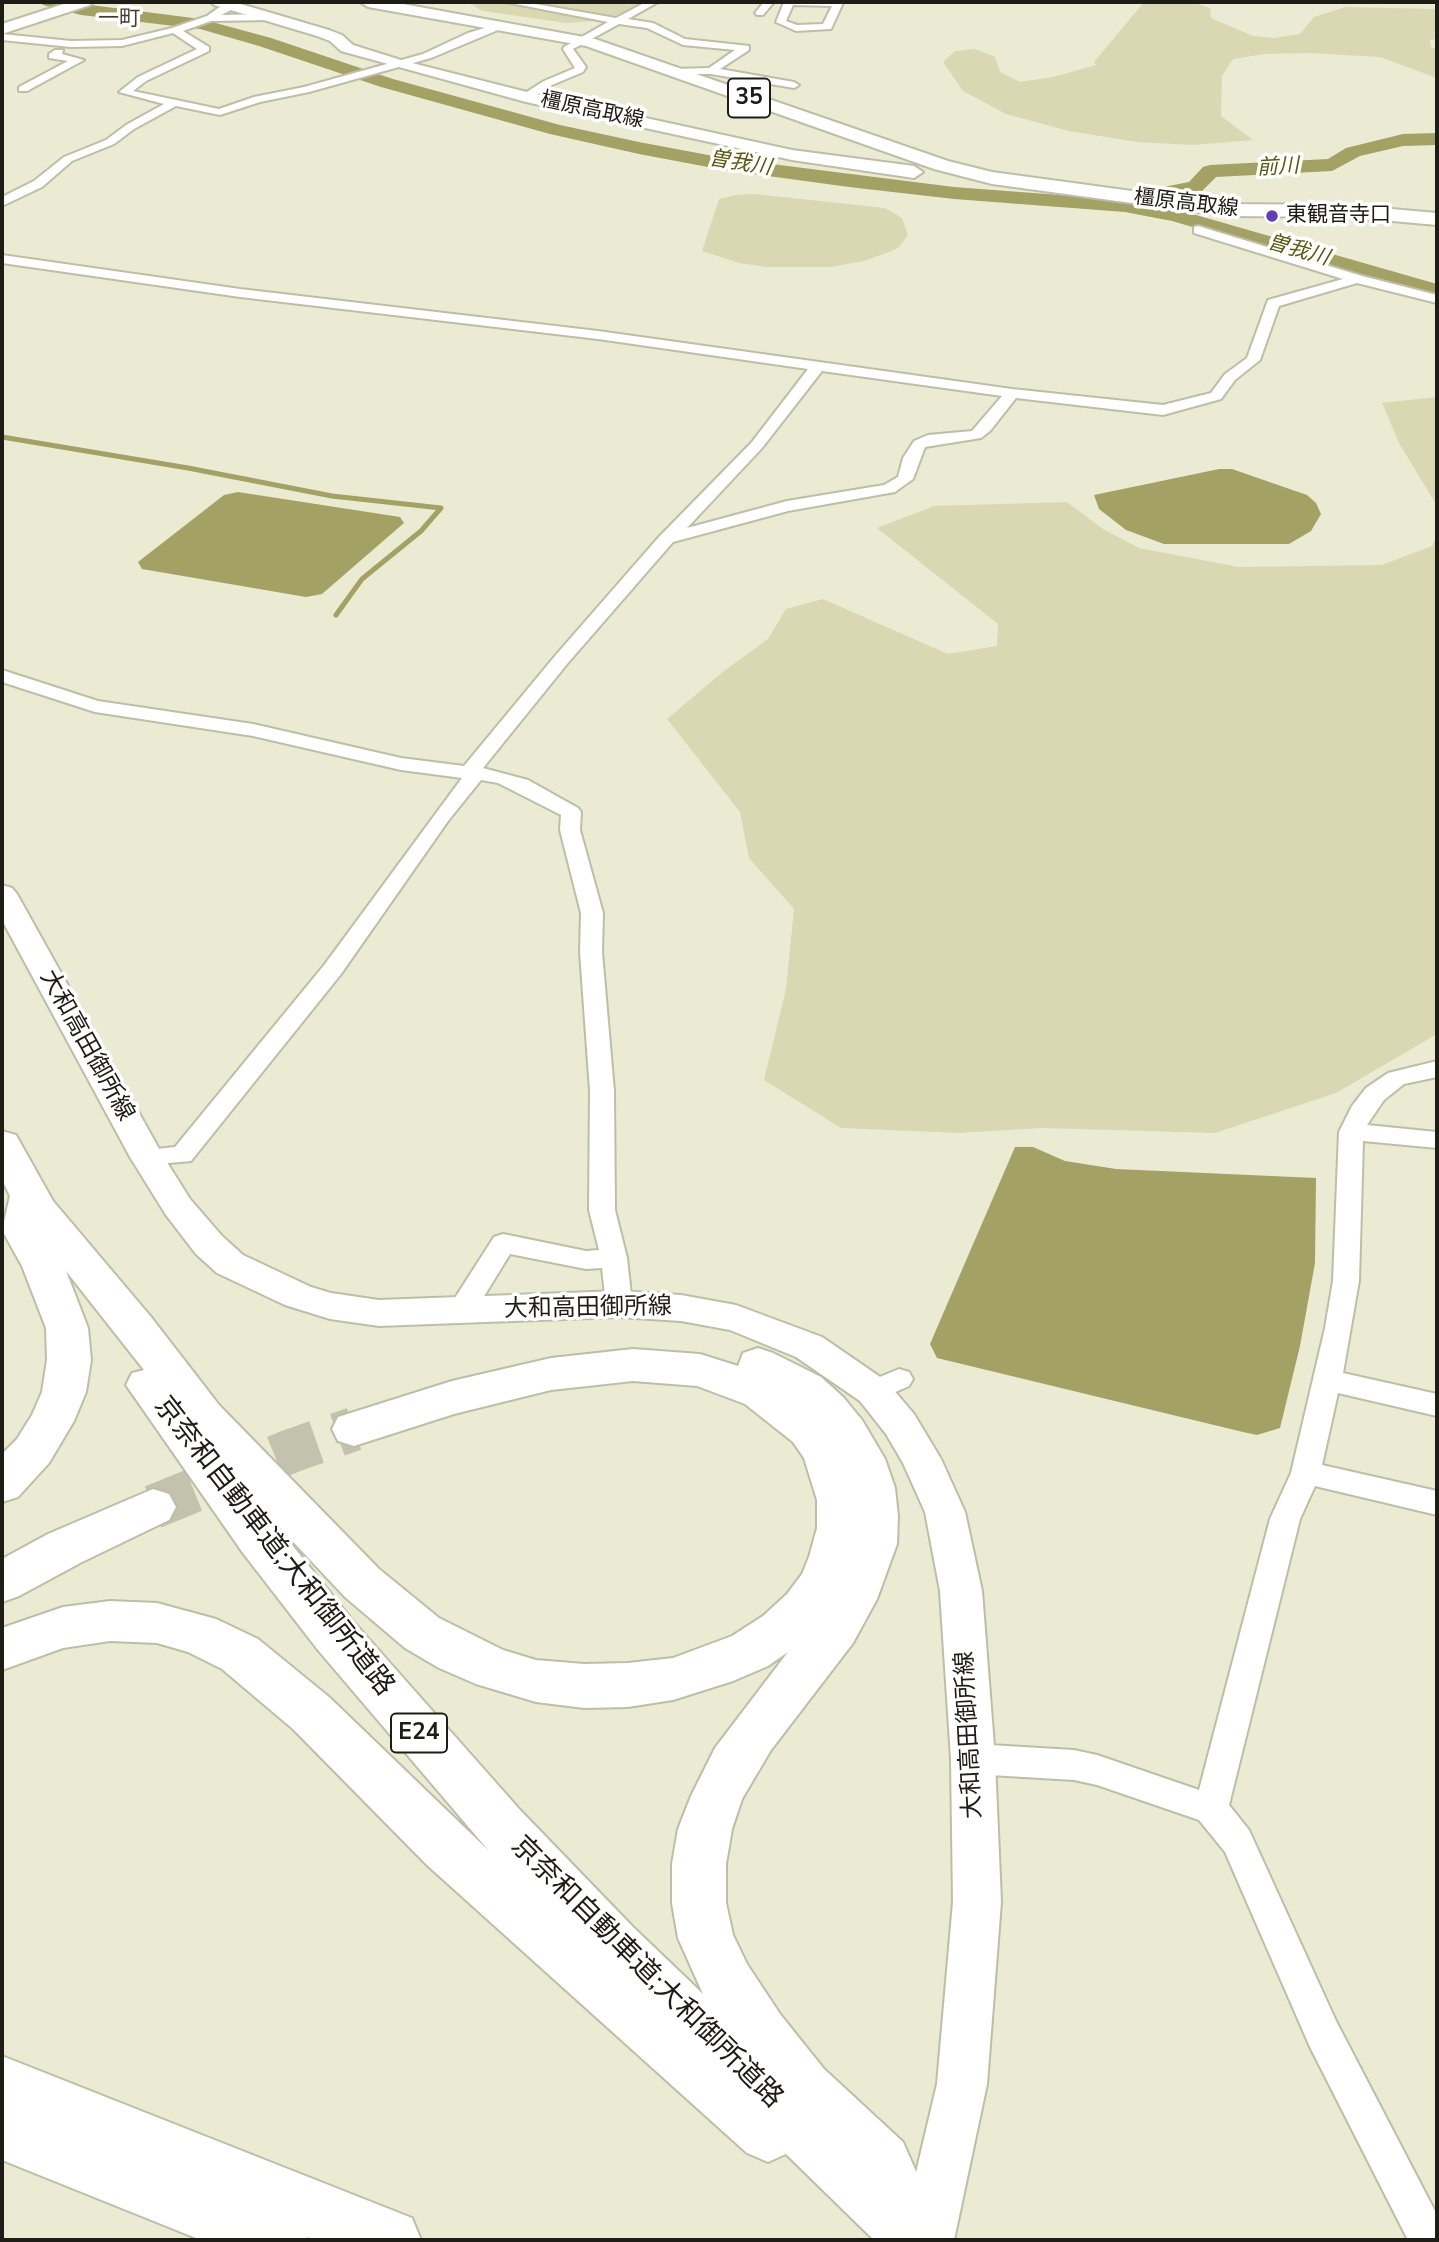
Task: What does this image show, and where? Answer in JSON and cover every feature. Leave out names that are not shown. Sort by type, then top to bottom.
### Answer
[{"type":"main road","points":[[2,29],[84,2]]},
{"type":"main road","name":"橿原高取線","points":[[368,2],[584,40],[977,175]]},
{"type":"main road","name":"橿原高取線","points":[[225,4],[336,38],[347,48],[398,64],[526,97],[806,158],[924,173],[977,175],[1158,201],[1226,214],[1370,212],[1437,219]]},
{"type":"main road","name":"大和高田御所線","points":[[2,894],[147,1157],[178,1207],[209,1245],[230,1264],[264,1282],[330,1306],[379,1313],[619,1304],[681,1308],[736,1318],[809,1347],[886,1385],[900,1424],[921,1459],[945,1512],[961,1591],[973,1759],[976,1902],[962,2084],[896,2220]]},
{"type":"main road","name":"京奈和自動車道;大和御所道路","points":[[2,1144],[30,1206],[177,1427],[260,1540],[344,1645],[501,1827],[613,1946],[896,2220]]},
{"type":"main road","points":[[30,1206],[136,1328],[203,1417],[362,1583],[422,1633],[457,1653],[494,1669],[536,1681],[583,1686],[662,1681],[715,1667],[750,1651],[770,1638],[804,1608],[821,1585],[833,1556],[841,1528],[840,1500],[824,1451],[809,1430],[761,1392],[700,1370],[633,1365],[551,1374],[452,1398],[351,1418],[441,1380],[550,1353],[611,1344],[682,1344],[747,1359],[804,1389],[827,1409],[846,1432],[862,1459],[872,1488],[873,1544],[865,1570],[836,1628],[753,1734],[716,1796],[705,1829],[699,1864],[699,1903],[706,1938],[722,1972],[760,2034],[896,2220]]},
{"type":"main road","points":[[2,1484],[33,1451],[52,1422],[64,1392],[69,1360],[67,1328],[43,1266],[23,1230],[30,1206]]},
{"type":"main road","points":[[2,1555],[150,1496],[65,1548],[2,1582]]},
{"type":"main road","points":[[2,1649],[63,1628],[110,1621],[157,1623],[200,1634],[240,1654],[311,1713],[446,1849],[896,2220]]},
{"type":"main road","points":[[2,2085],[390,2240]]},
{"type":"main road","points":[[2,2130],[276,2240]]},
{"type":"street","points":[[510,2],[649,25],[678,41],[745,48],[711,71]]},
{"type":"street","points":[[526,97],[579,70],[581,67],[568,49],[653,2]]},
{"type":"street","points":[[760,13],[769,2]]},
{"type":"street","points":[[790,2],[838,3],[827,27],[796,28],[781,22],[790,2]]},
{"type":"street","points":[[209,19],[224,8],[225,4]]},
{"type":"street","points":[[2,37],[71,44],[91,41],[122,43],[209,19],[270,17]]},
{"type":"street","points":[[178,29],[205,49],[142,79],[124,92],[220,112],[258,99],[279,96],[427,57],[472,35],[505,25]]},
{"type":"street","points":[[2,48],[55,55],[71,44]]},
{"type":"street","points":[[23,89],[79,60],[53,57],[55,55]]},
{"type":"street","points":[[674,72],[711,71],[794,85]]},
{"type":"street","points":[[2,202],[38,184],[68,159],[110,142],[130,127],[175,102]]},
{"type":"street","points":[[1226,214],[1198,230],[1357,279],[1437,299]]},
{"type":"street","points":[[2,259],[226,292],[544,328],[1012,393],[1155,410],[1216,396],[1230,377],[1253,360],[1273,303],[1357,279]]},
{"type":"street","points":[[147,1157],[183,1155],[333,969],[474,772],[561,660],[757,445],[818,366]]},
{"type":"street","points":[[669,539],[787,506],[889,489],[905,479],[911,458],[919,444],[928,440],[976,435],[985,428],[1012,393]]},
{"type":"street","points":[[2,676],[95,706],[253,730],[401,764],[474,772],[521,784],[571,812],[570,830],[592,913],[591,952],[602,1091],[602,1210],[614,1258],[619,1304]]},
{"type":"street","points":[[1211,1809],[1285,1519],[1306,1473],[1328,1380],[1346,1281],[1351,1132],[1361,1112],[1375,1094],[1396,1078],[1437,1069]]},
{"type":"street","points":[[1351,1132],[1436,1139]]},
{"type":"street","points":[[460,1312],[503,1243],[586,1260],[614,1258]]},
{"type":"street","points":[[1328,1380],[1437,1405]]},
{"type":"street","points":[[1306,1473],[1437,1503]]},
{"type":"street","points":[[973,1759],[1074,1765],[1097,1770],[1211,1809],[1237,1841],[1323,2034],[1429,2240]]},
{"type":"green space","points":[[467,2],[660,2],[596,21],[566,23],[483,11]]},
{"type":"green space","points":[[1144,2],[1192,2],[1210,8],[1211,18],[1253,36],[1274,38],[1300,34],[1314,17],[1345,7],[1437,9],[1437,39],[1430,40],[1431,47],[1437,49],[1437,78],[1380,57],[1307,53],[1265,54],[1233,59],[1222,76],[1221,116],[1253,140],[1193,145],[1137,142],[1069,131],[1006,114],[963,91],[943,62],[955,51],[975,49],[995,57],[1000,72],[1020,82],[1053,77],[1096,65],[1094,62]]},
{"type":"green space","points":[[755,194],[885,208],[902,218],[908,235],[898,248],[889,252],[864,261],[831,267],[766,267],[739,263],[702,251],[719,199]]},
{"type":"green space","points":[[1437,397],[1437,506],[1399,443],[1382,403]]},
{"type":"green space","points":[[1067,502],[1103,529],[1139,548],[1239,567],[1382,565],[1432,546],[1437,534],[1437,1034],[1336,1093],[1215,1133],[1042,1128],[959,1133],[841,1128],[764,1080],[786,989],[794,909],[749,858],[740,812],[667,719],[724,671],[768,639],[786,609],[823,599],[948,654],[997,646],[998,624],[877,528],[934,506]]},
{"type":"shaded area","points":[[1219,469],[1232,469],[1307,495],[1316,503],[1321,514],[1311,531],[1289,544],[1164,544],[1126,530],[1099,509],[1094,495]]},
{"type":"shaded area","points":[[238,492],[400,517],[404,523],[322,594],[306,597],[142,569],[138,562],[224,495]]},
{"type":"shaded area","points":[[1015,1147],[1033,1147],[1065,1161],[1116,1169],[1316,1178],[1315,1263],[1300,1346],[1280,1428],[1257,1435],[937,1358],[930,1344]]},
{"type":"waterway","name":"曽我川","points":[[49,2],[81,10],[201,24],[265,42],[387,83],[557,130],[639,148],[724,164],[849,181],[954,193],[1125,206],[1175,215],[1437,291]]},
{"type":"waterway","name":"前川","points":[[1135,198],[1195,187],[1210,171],[1332,165],[1353,152],[1403,140],[1437,139]]},
{"type":"waterway","points":[[2,437],[188,468],[332,496],[441,508],[421,531],[362,579],[336,615]]},
{"type":"tunnel","points":[[153,1507],[291,1451],[354,1429]]},
{"type":"place","name":"東観音寺口","points":[[1272,216]]},
{"type":"district","name":"一町","points":[[119,20]]}]
